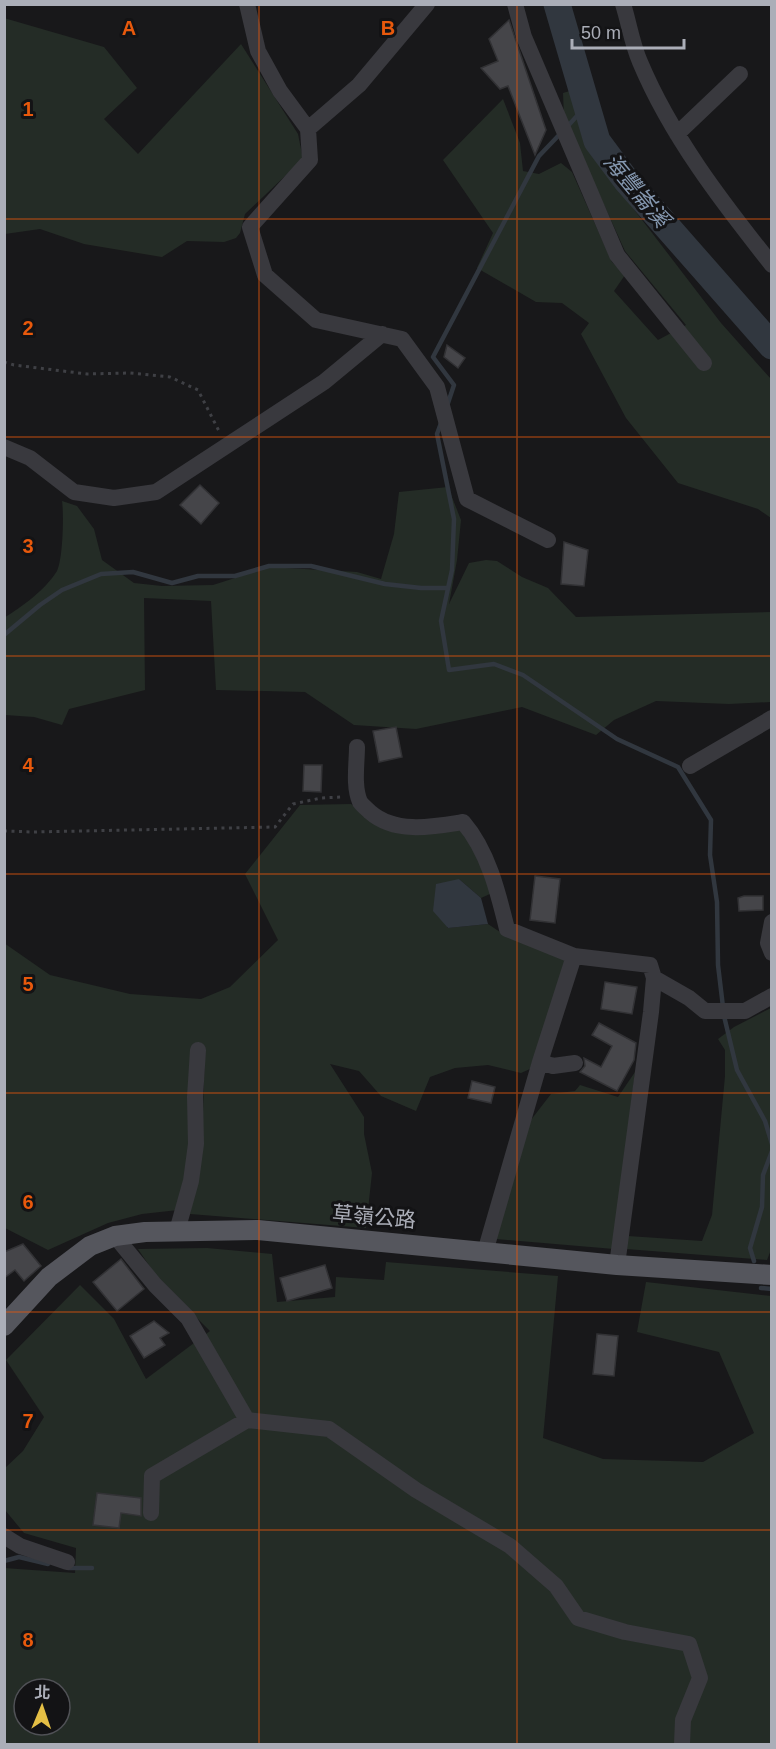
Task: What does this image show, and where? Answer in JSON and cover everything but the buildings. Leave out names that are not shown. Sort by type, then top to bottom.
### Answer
[{"type":"main road","name":"草嶺公路","points":[[4,1326],[49,1277],[90,1246],[115,1236],[144,1232],[258,1230],[617,1264],[771,1274]]},
{"type":"street","points":[[247,4],[258,51],[280,91],[308,129],[310,160],[250,227],[265,275],[316,320],[402,339],[437,387],[467,499],[548,540]]},
{"type":"street","points":[[308,129],[359,85],[427,4]]},
{"type":"street","points":[[515,4],[524,37],[617,255],[704,363]]},
{"type":"street","points":[[623,4],[639,61],[677,134],[771,265]]},
{"type":"street","points":[[677,134],[740,74]]},
{"type":"street","points":[[4,447],[30,458],[74,492],[114,498],[156,492],[324,382],[382,334]]},
{"type":"street","points":[[690,765],[771,718]]},
{"type":"street","points":[[357,747],[359,796],[361,803],[374,815],[395,826],[435,826],[463,822],[473,833],[497,890],[507,929],[574,956],[650,965],[654,978],[651,1012],[617,1264]]},
{"type":"street","points":[[771,922],[768,943],[771,953]]},
{"type":"street","points":[[485,1252],[540,1062],[574,956]]},
{"type":"street","points":[[654,978],[689,998],[705,1011],[745,1011],[771,996]]},
{"type":"street","points":[[177,1232],[191,1181],[196,1144],[195,1097],[198,1050]]},
{"type":"street","points":[[540,1062],[553,1066],[575,1063]]},
{"type":"street","points":[[115,1236],[155,1285],[188,1318],[247,1420]]},
{"type":"street","points":[[151,1513],[152,1476],[247,1420],[329,1429],[416,1490],[510,1546],[556,1586],[578,1618],[625,1632],[689,1644],[700,1678],[683,1720],[682,1744]]},
{"type":"street","points":[[4,1536],[20,1546],[67,1562]]},
{"type":"path","points":[[4,362],[87,374],[170,377],[198,390],[226,445]]},
{"type":"path","points":[[4,831],[275,827],[293,804],[321,798],[359,796]]},
{"type":"shaded area","points":[[4,18],[104,47],[137,88],[104,119],[138,154],[241,44],[298,134],[303,159],[245,214],[240,233],[236,238],[224,242],[187,241],[162,257],[84,244],[40,229],[5,234]]},
{"type":"shaded area","points":[[573,90],[600,165],[721,323],[771,379],[771,518],[758,509],[678,483],[626,418],[581,334],[589,323],[562,303],[536,302],[477,268],[493,233],[443,160],[503,99],[520,143],[523,171],[539,174],[561,163],[572,172],[612,262],[625,275],[614,291],[658,340],[686,325],[625,251],[564,117],[563,93]]},
{"type":"shaded area","points":[[448,487],[461,520],[449,604],[469,563],[486,560],[497,561],[522,577],[548,588],[576,617],[771,612],[771,702],[729,704],[656,701],[614,720],[596,735],[522,707],[416,729],[354,725],[305,692],[216,690],[211,601],[144,598],[145,690],[69,709],[62,725],[34,717],[5,715],[4,618],[33,597],[57,571],[62,547],[62,501],[77,506],[94,529],[102,560],[134,583],[162,586],[213,585],[269,567],[357,572],[381,579],[394,534],[399,492]]},
{"type":"shaded area","points":[[351,804],[368,817],[458,828],[472,843],[492,893],[481,898],[459,879],[447,928],[488,924],[503,934],[571,961],[543,1063],[521,1073],[488,1065],[455,1068],[430,1077],[416,1111],[381,1096],[359,1071],[330,1064],[364,1117],[364,1134],[372,1173],[366,1228],[190,1214],[202,1144],[205,1047],[188,1168],[178,1210],[142,1214],[108,1223],[48,1250],[5,1228],[4,943],[50,975],[130,994],[201,999],[230,987],[278,940],[245,874],[300,805]]},
{"type":"shaded area","points":[[459,879],[481,898],[488,924],[448,928],[433,911],[436,884]]},
{"type":"shaded area","points":[[771,1008],[772,1247],[767,1260],[626,1249],[628,1236],[702,1241],[712,1215],[725,1076],[725,1050],[718,1039],[734,1027]]},
{"type":"shaded area","points":[[635,1072],[614,1249],[496,1239],[527,1125],[551,1094],[575,1091],[580,1085],[618,1097]]},
{"type":"shaded area","points":[[207,1248],[272,1254],[277,1302],[335,1297],[336,1277],[384,1280],[386,1262],[558,1276],[543,1438],[603,1459],[703,1462],[754,1433],[719,1352],[637,1332],[646,1282],[771,1296],[771,1744],[5,1744],[4,1568],[75,1573],[76,1548],[24,1533],[5,1510],[5,1468],[23,1451],[44,1417],[6,1360],[80,1285],[114,1319],[146,1379],[210,1331],[159,1280],[138,1249]]},
{"type":"waterway","name":"海豐崙溪","points":[[557,4],[597,141],[626,180],[772,346]]},
{"type":"waterway","points":[[566,128],[586,106]]},
{"type":"waterway","points":[[448,403],[454,385],[433,357],[539,156],[560,134]]},
{"type":"waterway","points":[[441,423],[437,434],[454,519],[452,570],[441,621],[449,670],[494,664],[523,675],[617,739],[678,767],[711,820],[710,855],[717,902],[718,965],[723,1007]]},
{"type":"waterway","points":[[4,635],[62,590],[101,574],[133,572],[172,583],[198,576],[235,576],[269,566],[311,566],[385,584],[448,588]]},
{"type":"waterway","points":[[724,1016],[737,1070],[765,1121],[772,1144]]},
{"type":"waterway","points":[[754,1261],[750,1248],[762,1207],[763,1175],[772,1151]]},
{"type":"waterway","points":[[761,1288],[772,1289]]},
{"type":"waterway","points":[[4,1561],[19,1557],[48,1564]]},
{"type":"waterway","points":[[68,1568],[92,1568]]}]
